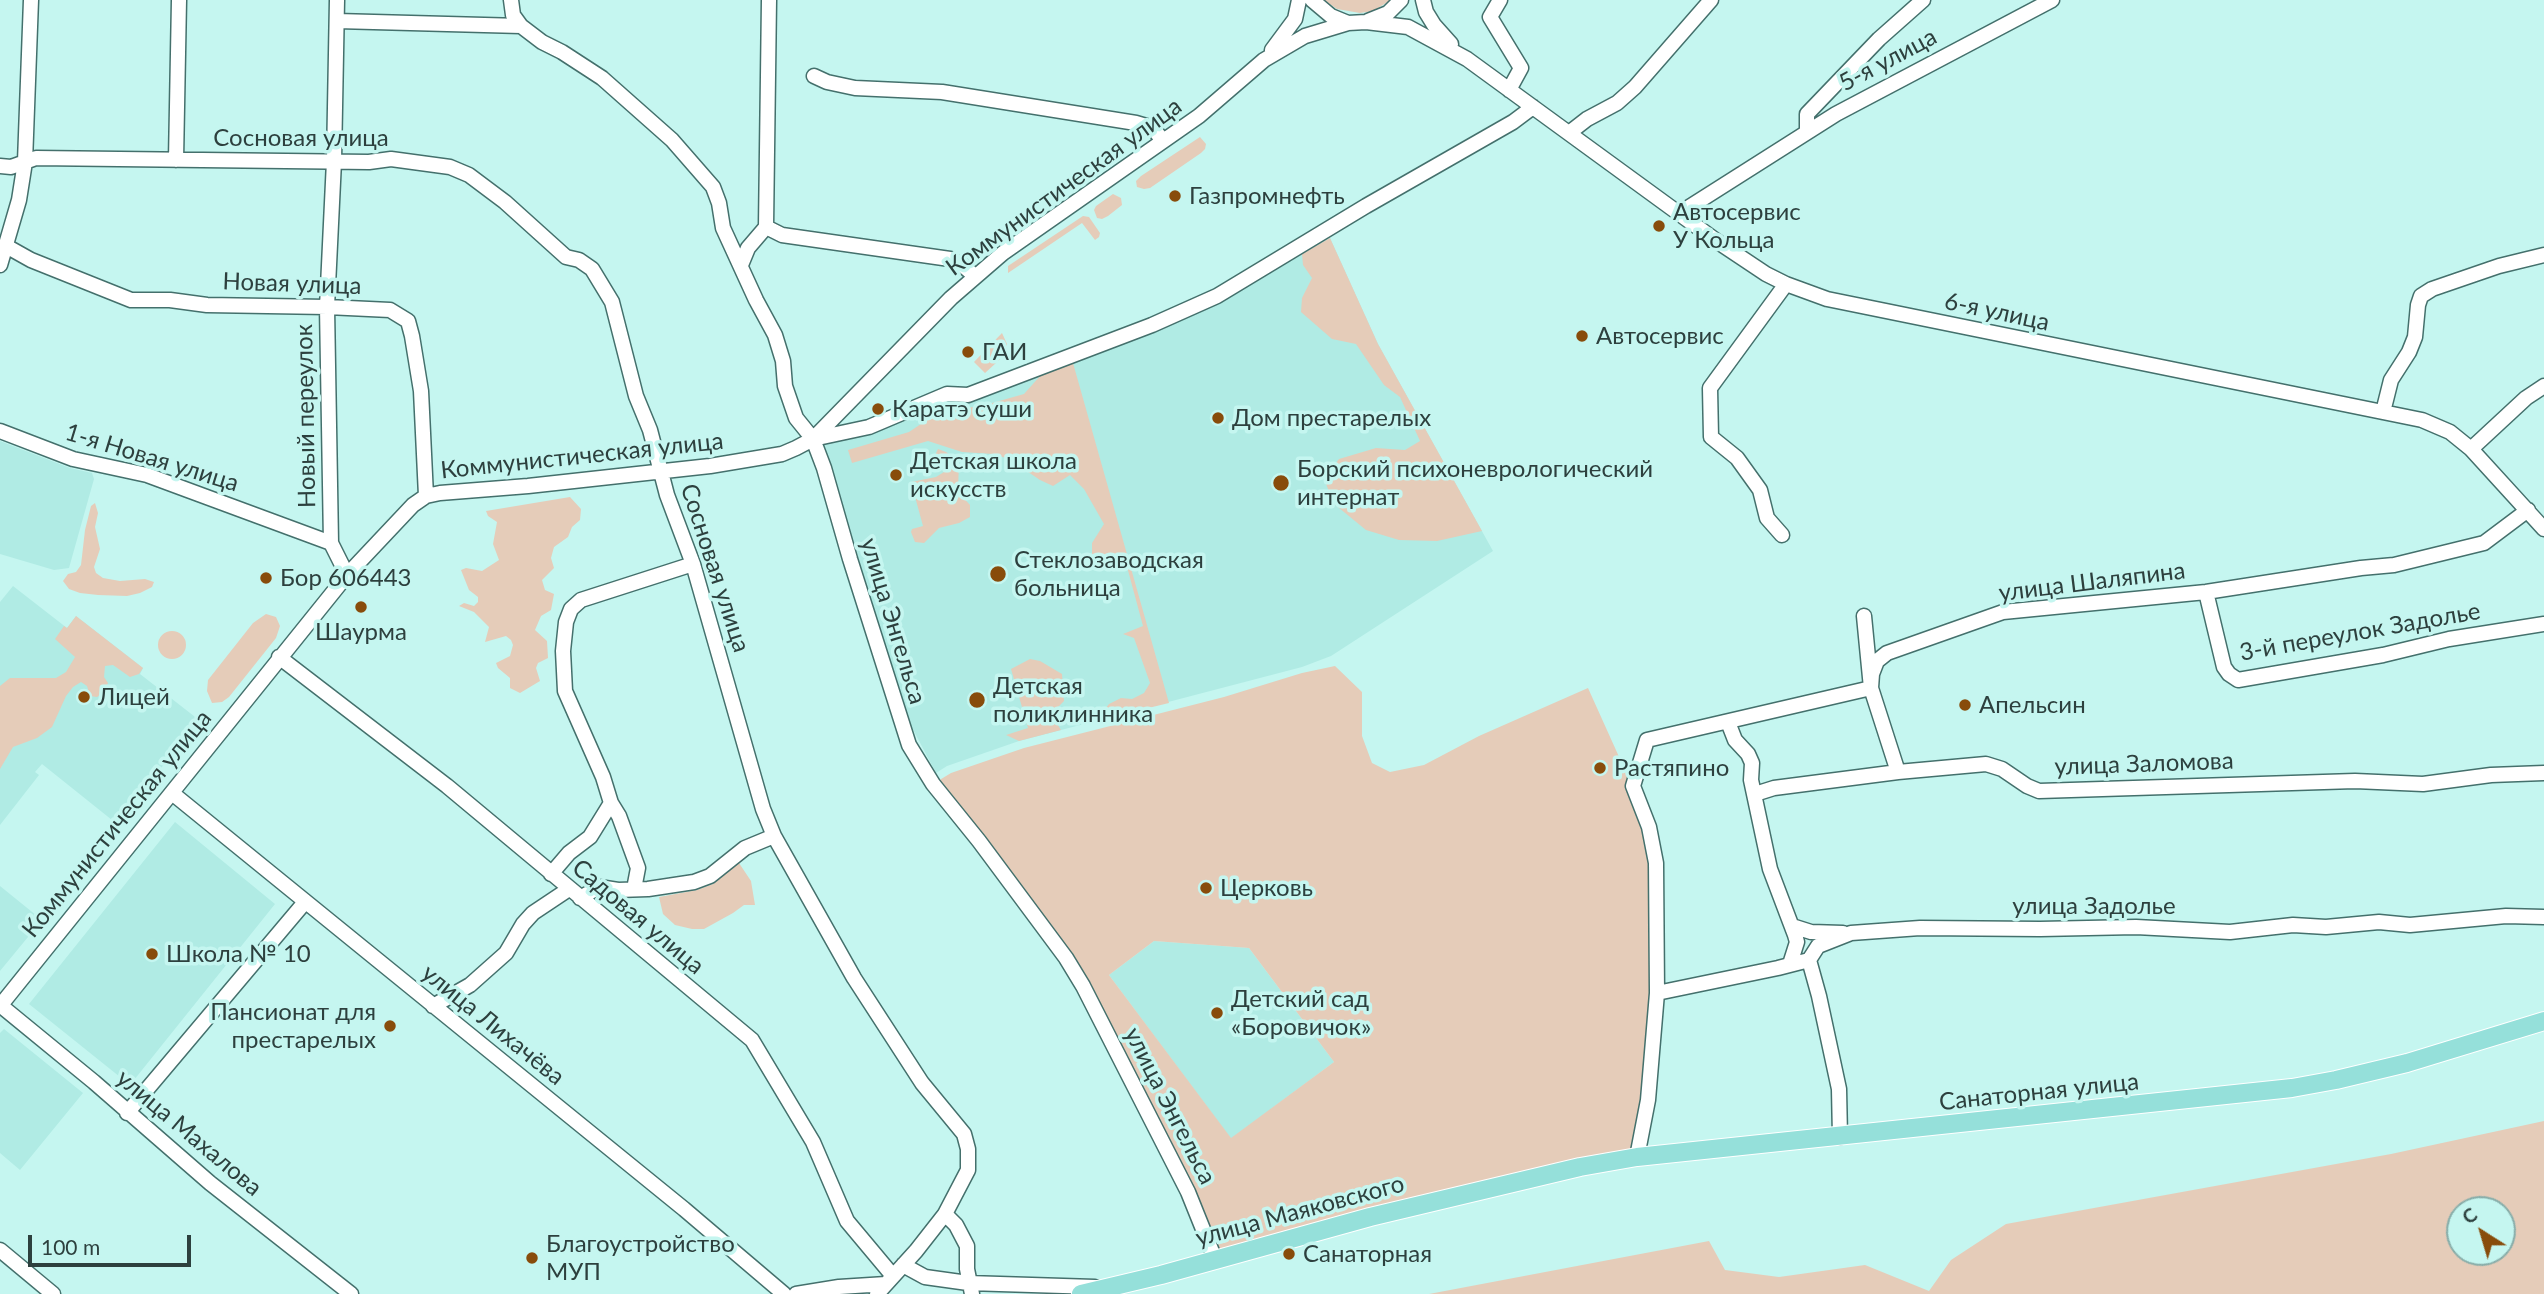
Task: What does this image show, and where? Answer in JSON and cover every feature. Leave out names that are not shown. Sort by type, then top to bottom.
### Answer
[{"type":"main road","name":"Санаторная улица","points":[[1533,1177],[1637,1157],[2292,1088],[2407,1063],[2544,1021]]},
{"type":"main road","name":"улица Маяковского","points":[[1081,1294],[1370,1217],[1533,1177]]},
{"type":"street","points":[[0,265],[19,200],[25,162],[31,0]]},
{"type":"street","points":[[176,160],[178,0]]},
{"type":"street","name":"Новый переулок","points":[[337,0],[334,161],[327,307],[331,543],[347,575]]},
{"type":"street","points":[[511,0],[513,15],[521,26]]},
{"type":"street","points":[[741,265],[748,248],[766,228],[769,0]]},
{"type":"street","name":"Коммунистическая улица","points":[[0,1006],[347,575],[399,518],[426,496],[747,461],[782,454],[813,439],[975,276],[1003,253],[1199,116],[1264,60],[1289,30],[1299,0]]},
{"type":"street","points":[[1312,0],[1331,16],[1348,23]]},
{"type":"street","points":[[1366,22],[1388,13],[1401,0]]},
{"type":"street","points":[[1423,0],[1433,25],[1467,60]]},
{"type":"street","points":[[1500,0],[1490,17],[1521,68],[1509,90]]},
{"type":"street","points":[[1569,133],[1587,119],[1617,103],[1635,87],[1711,0]]},
{"type":"street","points":[[1807,131],[1807,114],[1879,39],[1923,0]]},
{"type":"street","name":"5-я улица","points":[[1680,214],[1807,131],[1982,35],[2052,0]]},
{"type":"street","points":[[338,21],[521,26]]},
{"type":"street","name":"Коммунистическая улица","points":[[1264,60],[1305,36],[1348,23],[1366,22],[1408,27],[1467,60]]},
{"type":"street","name":"улица Энгельса","points":[[521,26],[542,42],[602,78],[672,140],[713,187],[723,228],[775,335],[783,361],[785,386],[796,418],[813,439],[909,745],[933,784],[1066,958],[1083,986],[1188,1192],[1214,1259]]},
{"type":"street","name":"6-я улица","points":[[1467,60],[1743,259],[1786,284],[1841,302],[2383,412],[2437,426],[2450,432],[2471,449],[2544,529]]},
{"type":"street","points":[[814,76],[827,82],[855,88],[942,92],[1136,123],[1153,128],[1163,141]]},
{"type":"street","points":[[813,439],[869,426],[947,394],[968,394],[1152,325],[1217,296],[1513,122],[1533,107]]},
{"type":"street","name":"Сосновая улица","points":[[0,166],[11,167],[36,158],[369,162],[391,159],[450,167],[469,175],[505,202],[566,257],[579,260],[592,269],[612,302],[636,396],[650,430],[693,564],[763,809],[774,836],[854,978],[922,1083],[964,1134],[968,1149],[968,1170],[945,1214],[890,1280]]},
{"type":"street","points":[[766,228],[782,235],[950,259],[975,276]]},
{"type":"street","name":"Новая улица","points":[[6,246],[31,260],[131,299],[207,305],[390,310],[408,321],[421,391],[426,496]]},
{"type":"street","points":[[2383,412],[2391,380],[2415,337],[2421,296],[2432,289],[2499,266],[2544,254]]},
{"type":"street","points":[[1782,536],[1767,518],[1760,490],[1753,479],[1737,458],[1711,436],[1710,388],[1786,284]]},
{"type":"street","points":[[2471,449],[2526,398],[2544,386]]},
{"type":"street","name":"1-я Новая улица","points":[[0,431],[73,459],[147,475],[331,543]]},
{"type":"street","name":"улица Шаляпина","points":[[1871,688],[1877,661],[1887,653],[2003,612],[2206,592],[2394,565],[2484,543],[2528,510]]},
{"type":"street","points":[[634,889],[638,868],[603,777],[565,691],[563,651],[566,622],[571,609],[581,600],[693,564]]},
{"type":"street","name":"3-й переулок Задолье","points":[[2206,592],[2224,667],[2228,674],[2238,680],[2384,655],[2449,639],[2544,624]]},
{"type":"street","points":[[1864,616],[1871,688],[1898,772]]},
{"type":"street","name":"Садовая улица","points":[[279,657],[447,786],[752,1040],[813,1142],[847,1221],[890,1280]]},
{"type":"street","points":[[1637,1157],[1648,1100],[1657,993],[1656,863],[1649,827],[1633,786],[1647,740],[1871,688]]},
{"type":"street","points":[[1728,722],[1735,740],[1748,754],[1752,763],[1751,780],[1770,869],[1797,942],[1790,964]]},
{"type":"street","name":"улица Заломова","points":[[1755,794],[1774,788],[1898,772],[1994,765],[2039,791],[2331,781],[2423,784],[2491,775],[2544,773]]},
{"type":"street","name":"улица Лихачёва","points":[[172,793],[684,1209],[784,1294]]},
{"type":"street","points":[[551,874],[569,853],[590,837],[611,803]]},
{"type":"street","points":[[433,1006],[470,985],[487,971],[506,953],[523,924],[533,914],[574,894],[599,887],[634,889],[694,881],[710,876],[745,848],[774,836]]},
{"type":"street","points":[[127,1113],[306,902]]},
{"type":"street","name":"улица Задолье","points":[[1657,993],[1809,960],[1818,946],[1850,933],[1920,928],[2137,927],[2230,932],[2293,925],[2326,927],[2379,922],[2410,925],[2506,916],[2544,917]]},
{"type":"street","points":[[1792,926],[1811,932],[1850,933]]},
{"type":"street","points":[[1809,960],[1839,1089],[1840,1136]]},
{"type":"street","name":"улица Махалова","points":[[0,1006],[84,1074],[210,1183],[351,1294]]},
{"type":"street","points":[[945,1214],[956,1225],[967,1246],[970,1289]]},
{"type":"street","points":[[0,1250],[53,1294]]},
{"type":"street","points":[[796,1294],[925,1277],[970,1289],[1110,1287]]},
{"type":"shaded area","points":[[1324,0],[1391,0],[1373,11],[1360,13],[1337,9]]},
{"type":"shaded area","points":[[1200,137],[1206,144],[1201,153],[1150,188],[1137,187],[1136,181],[1141,176]]},
{"type":"shaded area","points":[[1113,194],[1121,198],[1122,205],[1108,216],[1097,218],[1094,210],[1096,206]]},
{"type":"shaded area","points":[[1083,216],[1089,217],[1100,233],[1099,237],[1095,240],[1082,223],[1008,273],[1008,266]]},
{"type":"shaded area","points":[[1330,238],[1378,344],[1493,551],[1331,656],[1302,667],[1019,741],[947,766],[936,773],[908,720],[823,443],[871,433],[948,401],[969,401],[1154,331],[1221,302]]},
{"type":"shaded area","points":[[1330,238],[1378,344],[1482,531],[1437,541],[1399,540],[1366,530],[1333,503],[1324,478],[1339,459],[1376,448],[1405,450],[1420,441],[1400,397],[1384,385],[1356,344],[1332,339],[1301,312],[1302,298],[1312,278],[1303,265],[1302,254]]},
{"type":"shaded area","points":[[1002,333],[1007,344],[1007,353],[985,373],[974,362]]},
{"type":"shaded area","points":[[1073,363],[1169,703],[1103,719],[1102,713],[1109,704],[1121,698],[1132,699],[1144,693],[1150,683],[1134,638],[1123,634],[1143,626],[1126,563],[1106,568],[1092,555],[1092,543],[1104,524],[1084,489],[1070,475],[1053,486],[1009,459],[993,454],[962,452],[928,441],[852,463],[848,450],[909,432],[945,408],[978,407],[1024,394],[1041,375]]},
{"type":"shaded area","points":[[0,441],[70,468],[92,473],[94,479],[69,568],[54,570],[0,554]]},
{"type":"shaded area","points":[[938,449],[959,461],[958,492],[970,505],[970,517],[939,528],[924,543],[915,542],[912,529],[923,526],[911,482],[936,477],[944,472],[933,459]]},
{"type":"shaded area","points":[[570,497],[581,509],[580,520],[572,527],[568,537],[554,547],[551,558],[554,568],[542,580],[545,590],[554,594],[551,610],[541,616],[535,630],[547,641],[548,658],[538,663],[536,668],[540,681],[520,693],[510,688],[510,678],[496,663],[510,656],[513,645],[511,640],[506,636],[485,642],[489,627],[474,612],[459,606],[464,603],[474,606],[478,602],[478,597],[469,590],[461,570],[466,568],[482,571],[499,560],[493,544],[497,522],[488,516],[486,511]]},
{"type":"shaded area","points":[[95,503],[98,513],[95,527],[100,549],[94,567],[96,573],[103,578],[120,581],[145,579],[154,582],[152,587],[127,596],[98,595],[69,589],[63,581],[81,565],[85,530],[91,506]]},
{"type":"shaded area","name":"Лицей","points":[[13,586],[67,628],[76,616],[143,668],[140,674],[199,720],[117,824],[42,764],[35,772],[39,775],[0,825],[0,602]]},
{"type":"shaded area","points":[[266,614],[276,617],[280,626],[276,638],[229,697],[222,702],[212,703],[207,691],[208,680],[253,623]]},
{"type":"shaded area","points":[[76,616],[143,668],[139,674],[130,677],[113,665],[105,666],[104,677],[108,683],[104,692],[97,697],[90,696],[87,686],[81,682],[73,687],[52,727],[37,738],[13,747],[0,769],[0,686],[10,678],[56,678],[66,672],[75,657],[55,639],[64,626],[67,628]]},
{"type":"shaded area","points":[[172,631],[182,635],[186,645],[182,655],[172,659],[162,655],[158,645],[162,635]]},
{"type":"shaded area","points":[[1030,659],[1040,661],[1062,674],[1064,701],[1058,707],[1054,719],[1061,730],[1019,741],[1006,735],[1028,728],[1011,669]]},
{"type":"shaded area","points":[[1335,666],[1362,692],[1362,736],[1372,763],[1390,772],[1424,765],[1479,736],[1588,688],[1643,810],[1658,891],[1637,1157],[1215,1259],[1100,1016],[933,784],[951,773],[1024,748],[1224,697],[1302,673]],"holes":[[[1154,941],[1249,948],[1334,1062],[1231,1138],[1109,975]]]},
{"type":"shaded area","name":"Школа № 10","points":[[175,822],[275,904],[130,1085],[29,1004]]},
{"type":"shaded area","points":[[739,863],[751,881],[755,905],[744,905],[704,929],[675,925],[663,914],[659,897],[713,884]]},
{"type":"shaded area","points":[[0,886],[42,920],[0,971]]},
{"type":"shaded area","name":"Детский сад «Боровичок»","points":[[1154,941],[1249,948],[1334,1062],[1231,1139],[1109,975]]},
{"type":"shaded area","points":[[4,1029],[83,1093],[20,1170],[0,1153],[0,1033]]},
{"type":"shaded area","points":[[2544,1121],[2544,1294],[1429,1294],[1709,1241],[1725,1270],[1779,1277],[1865,1265],[1929,1291],[1951,1260],[2006,1224],[2391,1154]]},
{"type":"place","name":"Газпромнефть","points":[[1175,196]]},
{"type":"place","name":"Автосервис У Кольца","points":[[1659,226]]},
{"type":"place","name":"Автосервис","points":[[1582,336]]},
{"type":"place","name":"ГАИ","points":[[968,352]]},
{"type":"place","name":"Каратэ суши","points":[[878,409]]},
{"type":"place","name":"Дом престарелых","points":[[1218,418]]},
{"type":"place","name":"Детская школа искусств","points":[[896,475]]},
{"type":"place","name":"Борский психоневрологический интернат","points":[[1281,483]]},
{"type":"place","name":"Стеклозаводская больница","points":[[998,574]]},
{"type":"place","name":"Бор 606443","points":[[266,578]]},
{"type":"place","name":"Шаурма","points":[[361,607]]},
{"type":"place","name":"Лицей","points":[[84,697]]},
{"type":"place","name":"Детская поликлинника","points":[[977,700]]},
{"type":"place","name":"Апельсин","points":[[1965,705]]},
{"type":"place","name":"Растяпино","points":[[1600,768]]},
{"type":"place","name":"Церковь","points":[[1206,888]]},
{"type":"place","name":"Школа № 10","points":[[152,954]]},
{"type":"place","name":"Детский сад «Боровичок»","points":[[1217,1013]]},
{"type":"place","name":"Пансионат для престарелых","points":[[390,1026]]},
{"type":"place","name":"Санаторная","points":[[1289,1254]]},
{"type":"place","name":"Благоустройство МУП","points":[[532,1258]]}]
